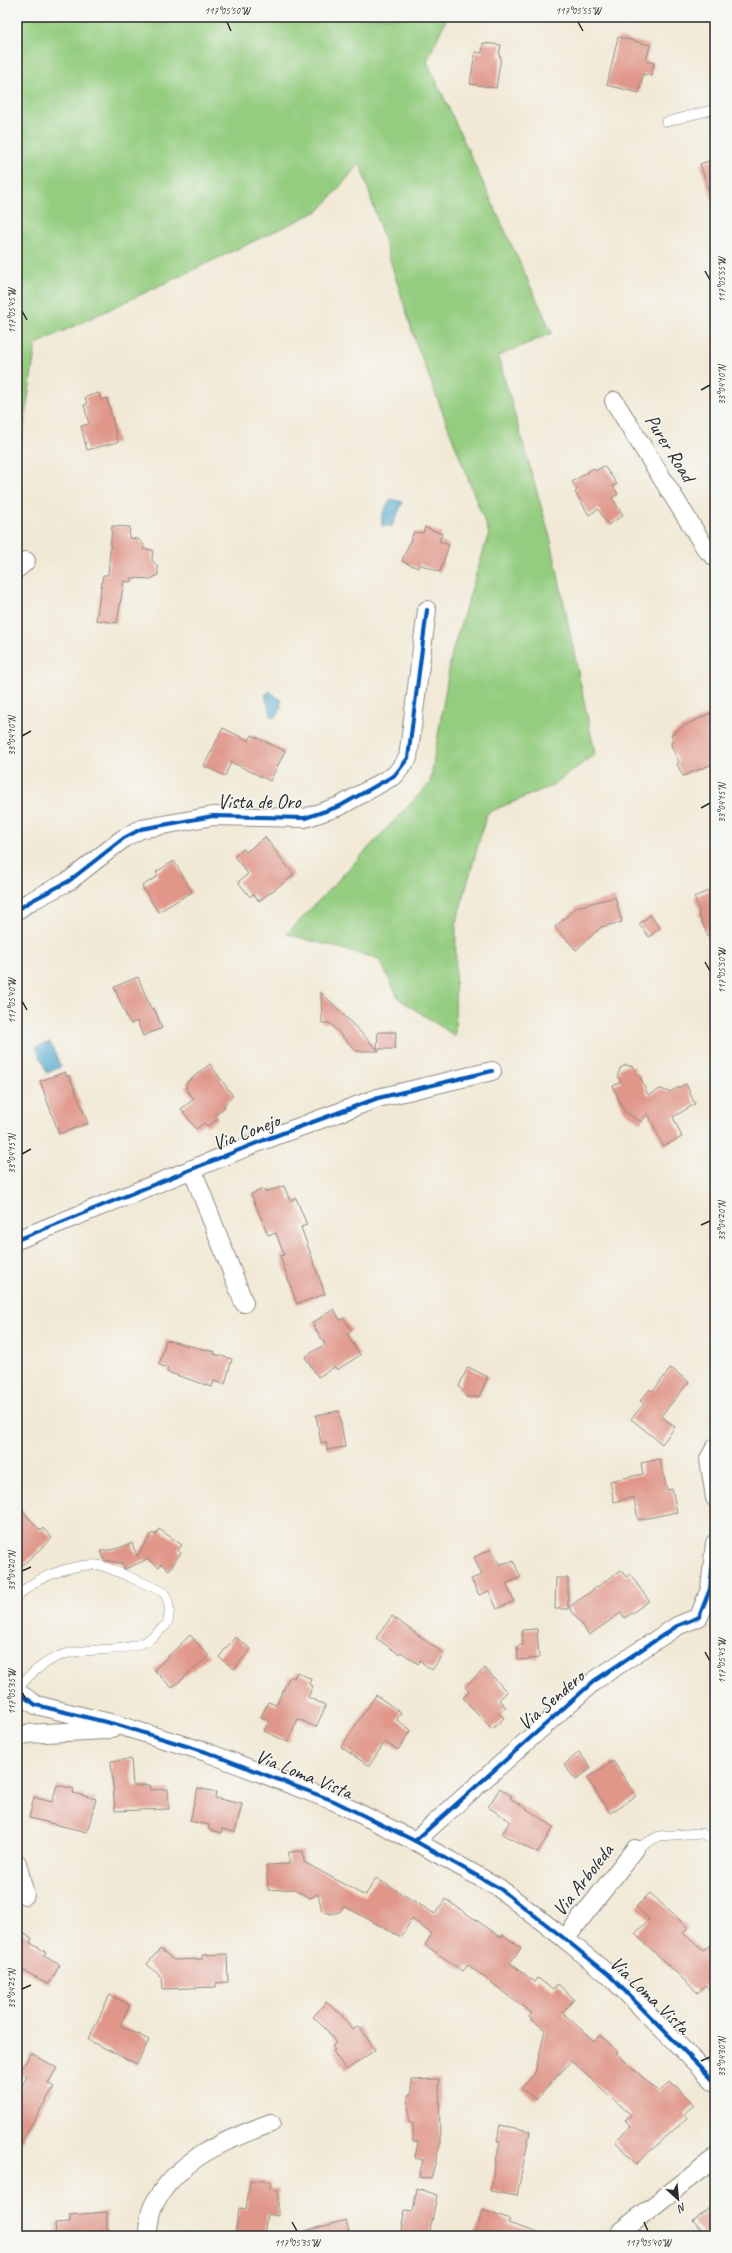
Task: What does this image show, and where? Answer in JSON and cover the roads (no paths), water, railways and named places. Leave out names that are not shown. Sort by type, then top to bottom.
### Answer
[{"type":"street","name":"Purer Road","points":[[614,401],[706,549],[715,557]]},
{"type":"street","name":"Vista de Oro","points":[[17,910],[30,901],[69,881],[124,838],[141,830],[213,816],[305,818],[340,806],[395,775],[408,758],[427,610]]},
{"type":"street","name":"Via Conejo","points":[[17,1240],[192,1169],[378,1098],[492,1071]]},
{"type":"street","points":[[192,1169],[244,1303]]},
{"type":"street","points":[[715,1448],[709,1459],[715,1498]]},
{"type":"street","name":"Via Sendero","points":[[415,1841],[594,1681],[677,1626],[707,1616],[715,1544]]},
{"type":"street","name":"Via Loma Vista","points":[[17,1691],[36,1705],[118,1725],[186,1744],[334,1801],[415,1841],[499,1888],[609,1975],[715,2082]]},
{"type":"street","points":[[17,1738],[26,1734],[105,1730],[118,1725]]},
{"type":"street","name":"Via Arboleda","points":[[565,1939],[635,1849]]},
{"type":"street","points":[[17,1863],[25,1895]]},
{"type":"street","points":[[147,2236],[153,2206],[176,2173],[197,2156],[230,2138],[272,2123]]},
{"type":"street","points":[[621,2231],[715,2158]]},
{"type":"lane","points":[[666,122],[715,109]]},
{"type":"lane","points":[[17,1598],[21,1593],[45,1576],[76,1567],[100,1565],[162,1592],[169,1603],[167,1622],[156,1635],[143,1643],[125,1648],[79,1651],[65,1654],[52,1659],[31,1672],[17,1691]]},
{"type":"lane","points":[[635,1849],[660,1836],[701,1832],[715,1841]]},
{"type":"water","points":[[391,499],[403,502],[392,526],[382,526],[382,515]]},
{"type":"water","points":[[269,691],[281,700],[281,707],[276,717],[271,716],[265,695]]},
{"type":"water","points":[[50,1042],[61,1067],[47,1073],[36,1047]]}]
